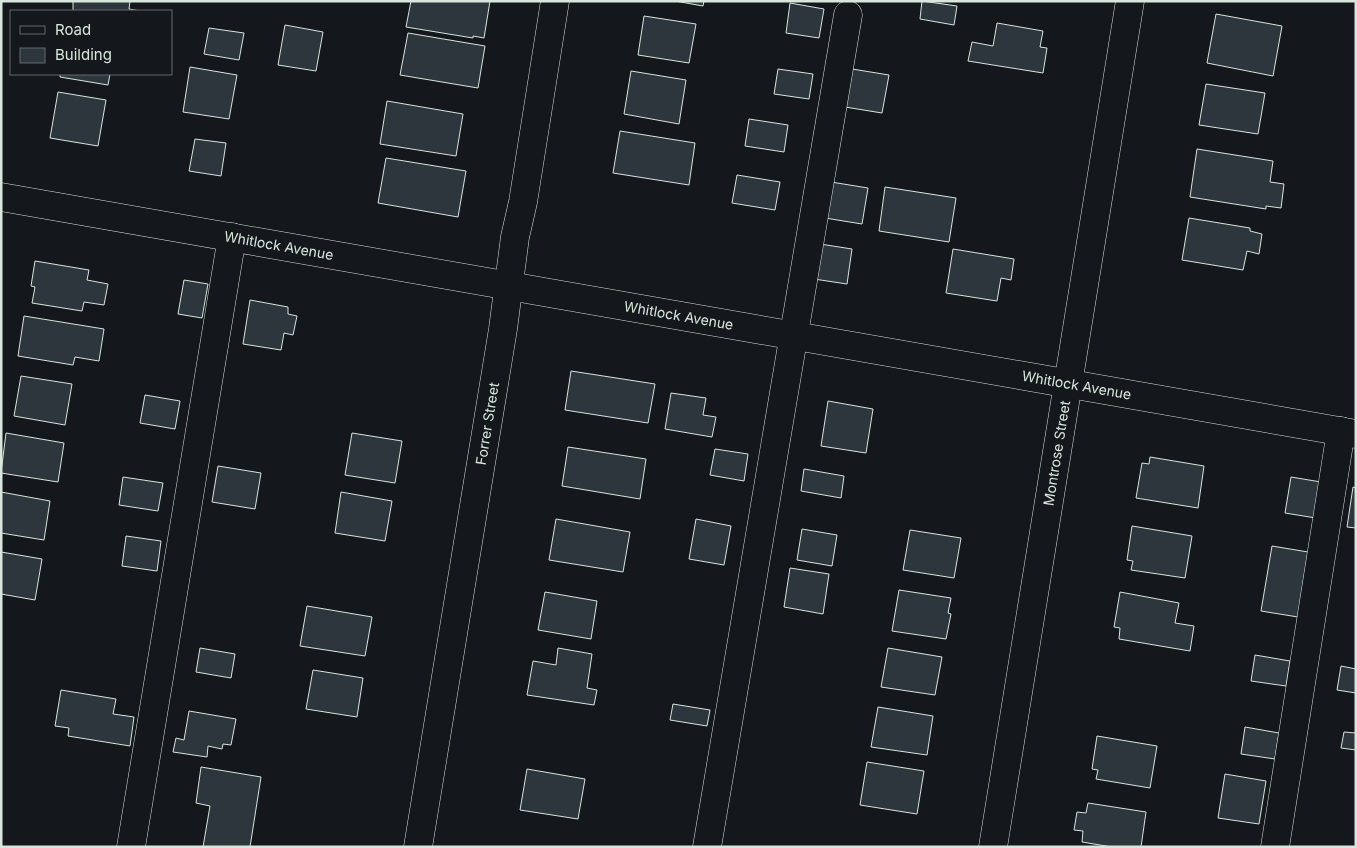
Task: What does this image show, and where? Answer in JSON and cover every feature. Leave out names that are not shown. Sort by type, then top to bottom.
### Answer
[{"type":"street","name":"Forrer Street","points":[[418,847],[515,237],[523,202],[555,1]]},
{"type":"street","name":"Montrose Street","points":[[993,847],[1070,385],[1130,1]]},
{"type":"street","points":[[707,847],[848,15]]},
{"type":"street","name":"Whitlock Avenue","points":[[1,197],[1348,433]]},
{"type":"street","points":[[132,847],[232,237]]},
{"type":"street","points":[[1275,847],[1348,433]]},
{"type":"building","points":[[73,1],[130,1],[129,9],[134,10],[73,10]]},
{"type":"building","points":[[411,1],[490,1],[484,38],[473,36],[473,38],[406,27]]},
{"type":"building","points":[[675,1],[704,1],[703,6]]},
{"type":"building","points":[[922,1],[957,6],[954,25],[920,19]]},
{"type":"building","points":[[790,3],[824,9],[819,38],[786,33]]},
{"type":"building","points":[[1216,14],[1282,26],[1273,76],[1207,63]]},
{"type":"building","points":[[644,16],[696,24],[689,63],[638,55]]},
{"type":"building","points":[[997,23],[1043,31],[1040,47],[1047,48],[1043,73],[968,61],[972,42],[993,46]]},
{"type":"building","points":[[285,25],[323,32],[316,71],[278,65]]},
{"type":"building","points":[[209,28],[244,33],[239,60],[204,54]]},
{"type":"building","points":[[408,33],[485,46],[478,88],[400,75]]},
{"type":"building","points":[[190,67],[237,75],[229,119],[183,112]]},
{"type":"building","points":[[846,68],[889,75],[882,113],[839,106]]},
{"type":"building","points":[[778,69],[813,74],[809,99],[774,94]]},
{"type":"building","points":[[631,71],[686,80],[679,124],[624,114]]},
{"type":"building","points":[[60,75],[110,75],[108,85],[60,77]]},
{"type":"building","points":[[1206,84],[1265,93],[1258,134],[1199,125]]},
{"type":"building","points":[[58,92],[106,100],[98,146],[50,138]]},
{"type":"building","points":[[387,101],[463,114],[456,156],[380,144]]},
{"type":"building","points":[[749,119],[788,125],[784,152],[745,146]]},
{"type":"building","points":[[620,131],[695,143],[689,185],[613,173]]},
{"type":"building","points":[[195,139],[226,143],[221,176],[189,171]]},
{"type":"building","points":[[1197,149],[1273,161],[1270,182],[1284,184],[1281,208],[1266,206],[1266,209],[1190,197]]},
{"type":"building","points":[[386,158],[466,171],[458,217],[378,203]]},
{"type":"building","points":[[737,175],[780,182],[775,210],[732,203]]},
{"type":"building","points":[[831,182],[868,188],[862,224],[825,218]]},
{"type":"building","points":[[885,187],[956,198],[949,242],[879,231]]},
{"type":"building","points":[[1189,218],[1250,228],[1250,231],[1262,234],[1259,254],[1247,251],[1243,270],[1182,260]]},
{"type":"building","points":[[820,244],[852,249],[847,284],[814,279]]},
{"type":"building","points":[[953,249],[1014,259],[1011,280],[1001,278],[997,301],[946,293]]},
{"type":"building","points":[[35,261],[89,270],[87,280],[108,284],[104,305],[84,302],[82,311],[32,303],[35,287],[31,286]]},
{"type":"building","points":[[184,280],[208,284],[202,318],[178,314]]},
{"type":"building","points":[[250,300],[288,307],[288,314],[297,316],[293,335],[284,333],[281,350],[243,344]]},
{"type":"building","points":[[24,316],[104,329],[99,361],[75,357],[73,365],[18,356]]},
{"type":"building","points":[[571,371],[655,384],[648,423],[565,410]]},
{"type":"building","points":[[21,376],[72,384],[65,425],[14,416]]},
{"type":"building","points":[[671,393],[706,398],[703,415],[716,417],[712,437],[665,429]]},
{"type":"building","points":[[145,395],[180,401],[175,429],[140,423]]},
{"type":"building","points":[[828,401],[873,409],[866,453],[821,446]]},
{"type":"building","points":[[6,433],[64,443],[58,482],[1,473]]},
{"type":"building","points":[[352,433],[402,441],[395,483],[345,475]]},
{"type":"building","points":[[568,447],[646,459],[640,499],[562,486]]},
{"type":"building","points":[[715,449],[748,454],[744,481],[710,475]]},
{"type":"building","points":[[1150,457],[1204,466],[1198,508],[1136,498],[1142,463],[1149,464]]},
{"type":"building","points":[[218,466],[261,473],[255,509],[212,502]]},
{"type":"building","points":[[804,469],[844,476],[841,498],[801,491]]},
{"type":"building","points":[[123,477],[163,483],[158,511],[119,505]]},
{"type":"building","points":[[1291,477],[1321,482],[1316,518],[1285,513]]},
{"type":"building","points":[[1353,487],[1356,488],[1356,528],[1347,527]]},
{"type":"building","points":[[1,492],[50,501],[44,540],[1,533]]},
{"type":"building","points":[[341,492],[392,501],[385,541],[335,533]]},
{"type":"building","points":[[556,519],[630,532],[623,572],[549,560]]},
{"type":"building","points":[[696,519],[731,526],[724,565],[689,559]]},
{"type":"building","points":[[1132,526],[1192,536],[1185,578],[1131,570],[1133,561],[1127,560]]},
{"type":"building","points":[[802,529],[837,535],[832,566],[797,560]]},
{"type":"building","points":[[910,530],[961,538],[954,578],[903,570]]},
{"type":"building","points":[[126,536],[161,541],[157,571],[122,566]]},
{"type":"building","points":[[1272,546],[1308,552],[1298,617],[1261,611]]},
{"type":"building","points":[[1,552],[42,559],[35,600],[1,594]]},
{"type":"building","points":[[790,568],[829,574],[823,614],[784,607]]},
{"type":"building","points":[[899,590],[951,598],[948,613],[951,614],[946,639],[892,631]]},
{"type":"building","points":[[545,592],[597,601],[591,639],[538,630]]},
{"type":"building","points":[[1120,592],[1179,603],[1175,623],[1194,626],[1190,651],[1119,639],[1120,628],[1114,627]]},
{"type":"building","points":[[307,606],[372,617],[365,656],[300,646]]},
{"type":"building","points":[[200,648],[235,654],[231,678],[196,672]]},
{"type":"building","points":[[558,648],[592,654],[587,688],[597,690],[594,705],[527,695],[533,661],[556,665]]},
{"type":"building","points":[[888,648],[942,657],[935,695],[881,687]]},
{"type":"building","points":[[1255,655],[1290,661],[1286,686],[1251,681]]},
{"type":"building","points":[[1341,666],[1356,669],[1356,693],[1337,690]]},
{"type":"building","points":[[313,670],[363,678],[357,717],[306,709]]},
{"type":"building","points":[[61,690],[116,699],[113,714],[134,717],[130,746],[68,736],[69,728],[55,726]]},
{"type":"building","points":[[673,704],[710,710],[707,726],[670,720]]},
{"type":"building","points":[[878,707],[933,716],[927,755],[871,747]]},
{"type":"building","points":[[189,711],[236,719],[231,745],[223,744],[222,749],[208,746],[207,757],[173,752],[176,738],[184,740]]},
{"type":"building","points":[[1245,727],[1279,733],[1275,759],[1241,754]]},
{"type":"building","points":[[1344,732],[1356,733],[1356,750],[1341,748]]},
{"type":"building","points":[[1097,736],[1157,746],[1150,788],[1096,779],[1098,770],[1092,769]]},
{"type":"building","points":[[867,762],[924,771],[917,814],[860,805]]},
{"type":"building","points":[[201,767],[261,777],[250,847],[203,847],[210,806],[196,803]]},
{"type":"building","points":[[527,769],[585,779],[578,819],[520,810]]},
{"type":"building","points":[[1225,774],[1266,781],[1259,824],[1218,818]]},
{"type":"building","points":[[1088,803],[1146,812],[1141,847],[1112,847],[1082,842],[1083,831],[1074,830],[1077,812],[1086,813]]}]
